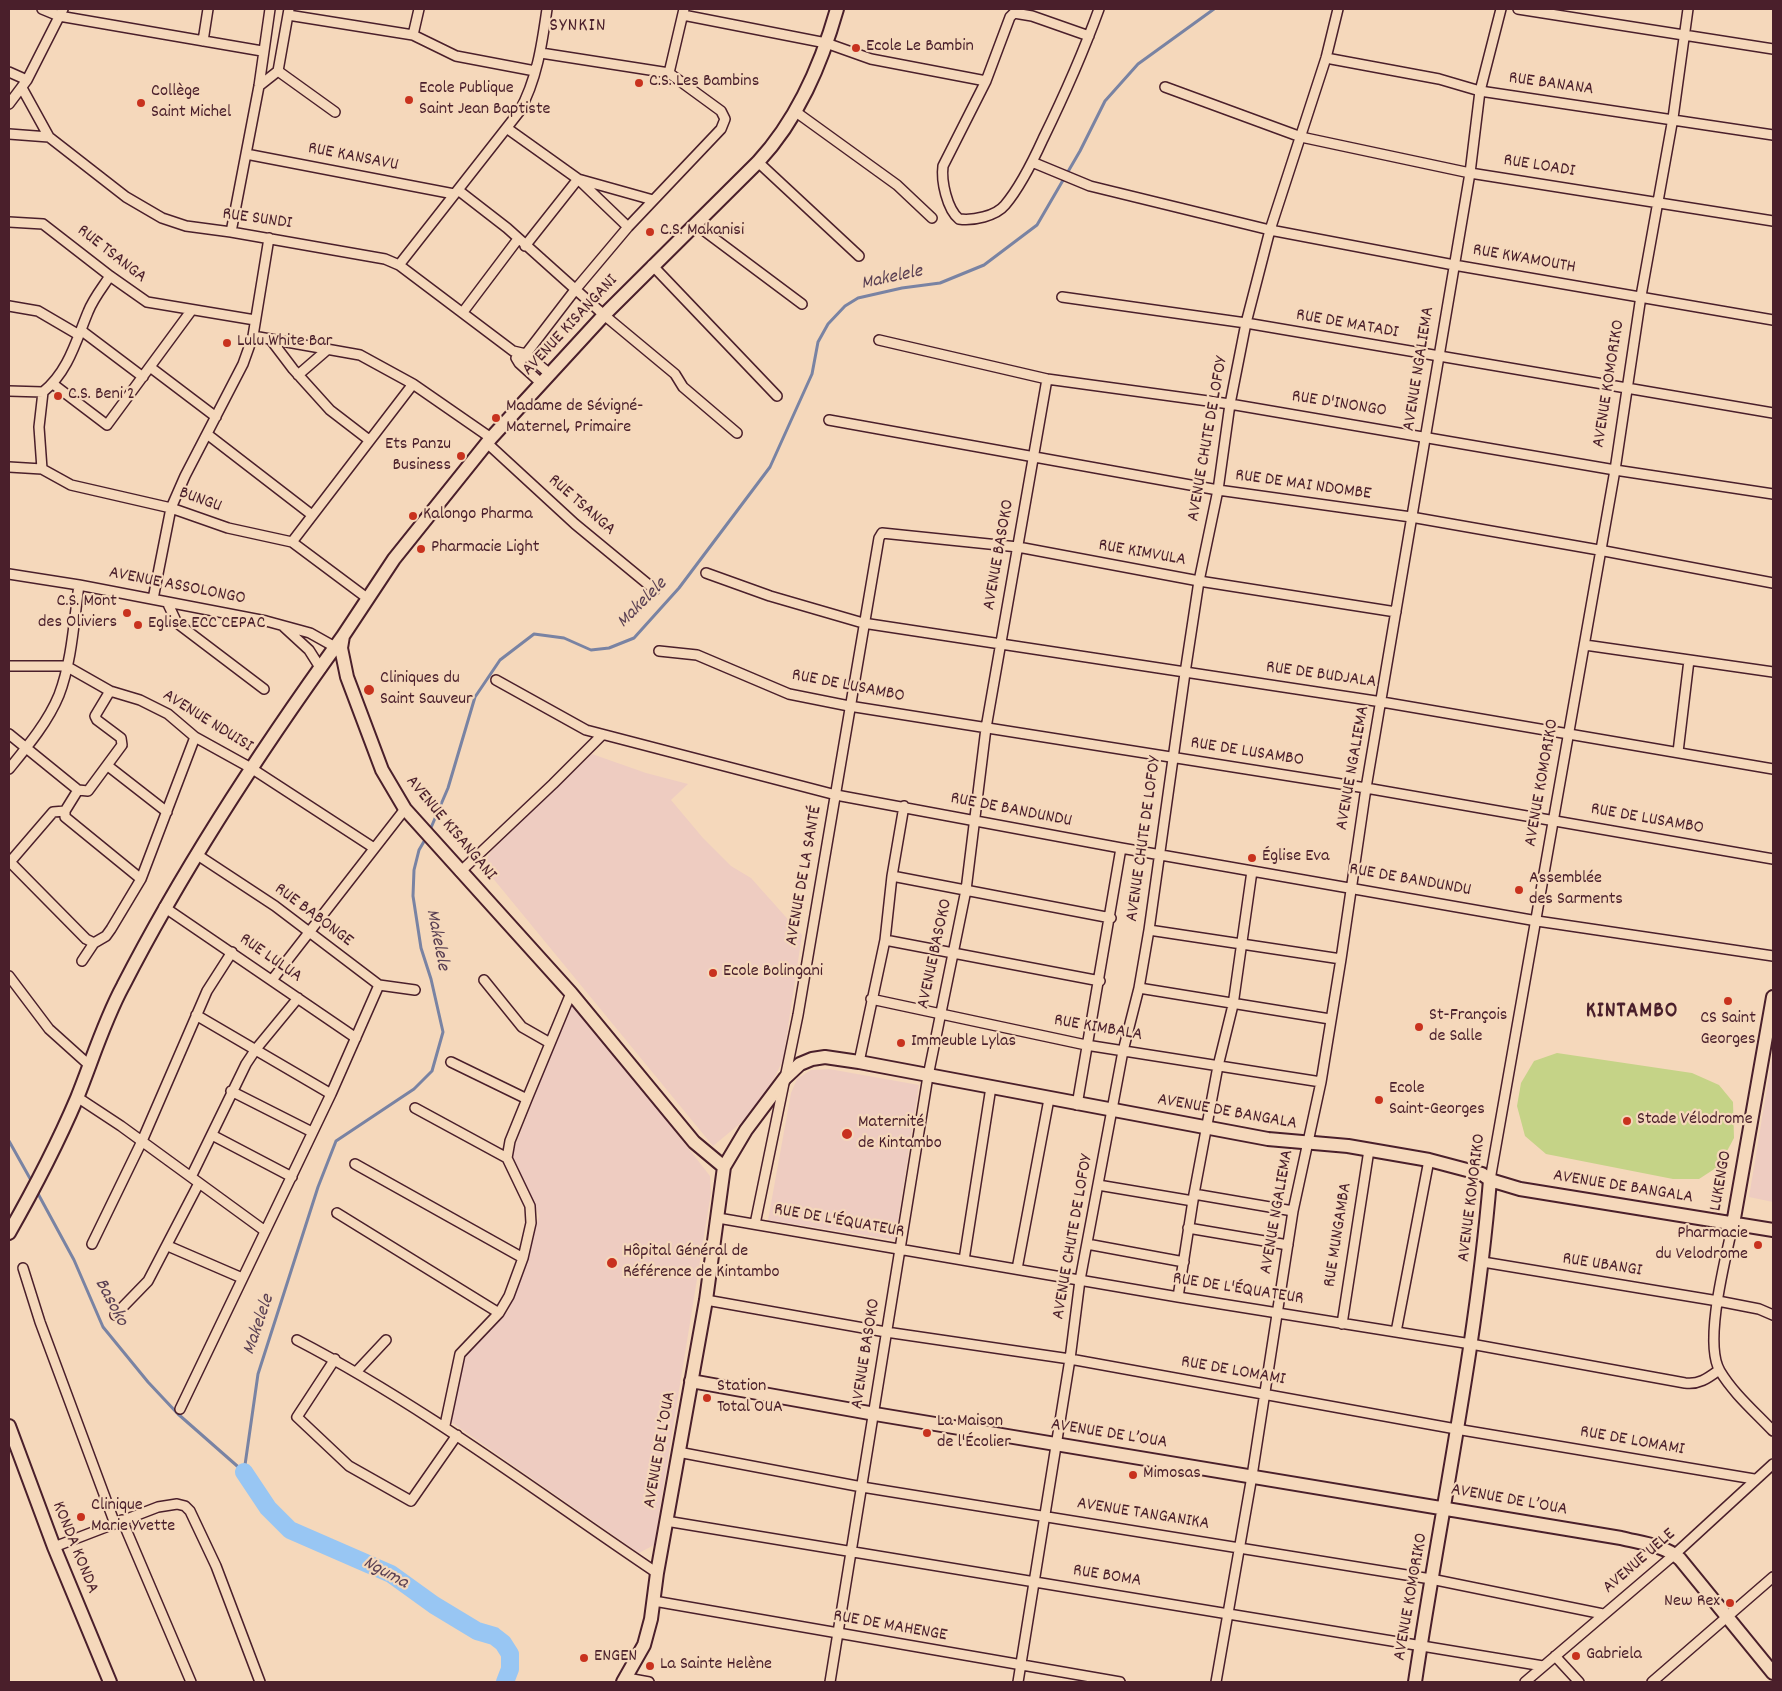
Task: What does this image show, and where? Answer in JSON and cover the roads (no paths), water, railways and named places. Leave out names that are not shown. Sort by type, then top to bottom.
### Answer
[{"type":"street","points":[[42,9],[262,51]]},
{"type":"street","points":[[203,41],[208,9]]},
{"type":"street","points":[[231,232],[259,86],[262,51],[270,9]]},
{"type":"street","points":[[413,35],[419,9]]},
{"type":"street","points":[[399,265],[508,129],[526,100],[541,53],[547,9]]},
{"type":"street","name":"AVENUE KISANGANI","points":[[724,1167],[694,1142],[571,993],[460,872],[406,808],[385,776],[369,738],[343,664],[343,636],[394,559],[489,441],[604,315],[758,162],[796,112],[826,43],[837,9]]},
{"type":"street","points":[[1089,36],[1032,16],[1014,14],[1010,17],[986,81],[943,166],[942,174],[953,212],[959,219],[974,219],[999,210],[1005,205],[1032,162],[1065,95],[1089,36],[1099,9]]},
{"type":"street","name":"AVENUE CHUTE DE LOFOY","points":[[1018,1682],[1057,1444],[1080,1280],[1123,1051],[1139,988],[1149,930],[1172,757],[1199,581],[1218,490],[1230,404],[1246,323],[1270,230],[1326,58],[1338,9]]},
{"type":"street","name":"AVENUE NGALIEMA","points":[[1216,1682],[1252,1476],[1293,1211],[1306,1144],[1321,1082],[1366,788],[1470,173],[1480,91],[1501,9]]},
{"type":"street","points":[[1518,9],[1773,49]]},
{"type":"street","name":"AVENUE KOMORIKO","points":[[1416,1682],[1431,1579],[1445,1508],[1456,1429],[1471,1344],[1483,1262],[1490,1180],[1585,645],[1599,550],[1615,470],[1641,296],[1673,118],[1688,9]]},
{"type":"street","points":[[9,104],[27,80],[61,12]]},
{"type":"street","points":[[259,86],[278,71],[288,12],[413,35],[456,56],[535,71]]},
{"type":"street","points":[[669,73],[683,12],[826,43],[876,60],[986,81]]},
{"type":"street","points":[[519,364],[575,290],[628,227],[721,129],[725,119],[721,111],[669,73],[541,53]]},
{"type":"street","name":"RUE BANANA","points":[[1326,58],[1438,79],[1480,91],[1673,118],[1773,135]]},
{"type":"street","points":[[278,71],[335,112]]},
{"type":"street","points":[[9,72],[27,80]]},
{"type":"street","name":"RUE LOADI","points":[[1165,87],[1301,138],[1470,173],[1773,222]]},
{"type":"street","name":"RUE SUNDI","points":[[22,88],[49,137],[120,193],[151,213],[186,226],[368,255],[399,265],[513,351],[526,354],[546,379]]},
{"type":"street","points":[[796,112],[897,185],[932,218]]},
{"type":"street","points":[[508,129],[578,179],[628,227]]},
{"type":"street","points":[[9,134],[49,137]]},
{"type":"street","name":"RUE KANSAVU","points":[[246,154],[456,192],[521,242],[675,374],[684,387],[737,433]]},
{"type":"street","points":[[758,162],[859,256]]},
{"type":"street","name":"RUE KWAMOUTH","points":[[1032,162],[1090,186],[1270,230],[1454,265],[1773,320]]},
{"type":"street","points":[[578,179],[653,200]]},
{"type":"street","points":[[463,312],[521,242],[578,179]]},
{"type":"street","name":"RUE TSANGA","points":[[9,222],[44,224],[110,276],[147,302],[191,311],[255,320]]},
{"type":"street","points":[[695,224],[802,304]]},
{"type":"street","points":[[153,598],[171,508],[243,364],[253,336],[269,238]]},
{"type":"street","points":[[652,266],[777,396]]},
{"type":"street","points":[[9,391],[43,392],[53,384],[72,353],[94,300],[110,276]]},
{"type":"street","name":"RUE DE MATADI","points":[[1062,297],[1246,323],[1773,413]]},
{"type":"street","points":[[9,306],[38,311],[80,333],[143,377]]},
{"type":"street","points":[[53,384],[107,425],[191,311]]},
{"type":"street","name":"RUE TSANGA","points":[[253,336],[360,356],[414,384],[489,441],[568,517],[655,590]]},
{"type":"street","points":[[271,340],[298,375],[330,410],[369,440]]},
{"type":"street","name":"RUE D'INONGO","points":[[879,340],[1047,379],[1230,404],[1426,436],[1615,470],[1773,494]]},
{"type":"street","points":[[298,375],[328,349]]},
{"type":"street","name":"RUE SUNDI","points":[[513,351],[519,364],[546,379]]},
{"type":"street","points":[[150,367],[216,417]]},
{"type":"street","name":"AVENUE BASOKO","points":[[830,1682],[928,1076],[940,1014],[955,953],[966,890],[986,728],[1047,379]]},
{"type":"street","points":[[292,542],[414,384]]},
{"type":"street","points":[[42,469],[39,427],[43,392]]},
{"type":"street","name":"RUE DE MAI NDOMBE","points":[[829,420],[1033,459],[1218,490],[1411,517],[1773,583]]},
{"type":"street","points":[[207,434],[312,515]]},
{"type":"street","name":"BUNGU","points":[[9,467],[42,469],[71,485],[171,508],[228,528],[292,542],[367,598]]},
{"type":"street","name":"RUE KIMVULA","points":[[882,533],[1018,547],[1199,581],[1396,612]]},
{"type":"street","name":"AVENUE DE LA SANTÉ","points":[[755,1224],[786,1078],[836,795],[863,623],[879,538],[882,533]]},
{"type":"street","name":"RUE DE BUDJALA","points":[[706,573],[770,596],[863,623],[1382,702],[1773,769]]},
{"type":"street","name":"AVENUE ASSOLONGO","points":[[9,574],[80,584],[282,625],[310,633],[335,647]]},
{"type":"street","points":[[9,769],[26,748],[58,696],[66,666],[80,584]]},
{"type":"street","points":[[167,602],[178,623],[264,689]]},
{"type":"street","points":[[282,625],[309,650],[321,668]]},
{"type":"street","points":[[9,1233],[43,1174],[122,988],[164,907],[251,768],[343,636]]},
{"type":"street","points":[[1585,645],[1773,672]]},
{"type":"street","name":"RUE DE LUSAMBO","points":[[659,651],[697,656],[721,664],[789,694],[849,706],[1366,788],[1773,859]]},
{"type":"street","points":[[1678,752],[1689,660]]},
{"type":"street","name":"AVENUE NDUISI","points":[[9,666],[66,666],[110,691],[140,700],[168,714],[195,737],[251,768],[374,848]]},
{"type":"street","name":"RUE DE BANDUNDU","points":[[496,680],[566,720],[602,734],[836,795],[904,806],[1158,855],[1537,921],[1773,956]]},
{"type":"street","points":[[9,734],[78,790],[88,791],[108,766],[122,741],[97,720],[96,716],[110,691]]},
{"type":"street","points":[[460,872],[554,784],[602,734]]},
{"type":"street","points":[[82,961],[94,943],[106,936],[111,930],[141,879],[195,737]]},
{"type":"street","points":[[108,766],[167,812]]},
{"type":"street","points":[[78,790],[65,811],[65,817],[141,879]]},
{"type":"street","points":[[859,1062],[885,940],[892,876],[904,806]]},
{"type":"street","points":[[272,980],[406,808]]},
{"type":"street","points":[[65,811],[54,812],[9,861],[44,899],[86,939],[94,943]]},
{"type":"street","points":[[1077,1105],[1086,1045],[1111,918],[1121,848]]},
{"type":"street","name":"RUE BABONGE","points":[[196,854],[275,906],[308,933],[379,985],[415,990]]},
{"type":"street","points":[[1178,1297],[1193,1198],[1218,1066],[1233,1005],[1252,871]]},
{"type":"street","points":[[892,876],[1111,918]]},
{"type":"street","name":"RUE LULUA","points":[[164,907],[356,1038]]},
{"type":"street","points":[[1149,930],[1341,959]]},
{"type":"street","points":[[885,940],[1100,981]]},
{"type":"street","points":[[92,1244],[142,1141],[207,991],[232,952]]},
{"type":"street","points":[[9,976],[49,1029],[89,1065]]},
{"type":"street","points":[[484,980],[522,1028],[550,1043]]},
{"type":"street","points":[[180,1409],[331,1094],[379,985]]},
{"type":"street","points":[[1139,988],[1233,1005],[1330,1018]]},
{"type":"street","points":[[444,1425],[460,1354],[499,1313],[509,1296],[523,1258],[531,1223],[530,1206],[507,1158],[510,1141],[571,993]]},
{"type":"street","name":"LUKENGO","points":[[1733,1224],[1773,997]]},
{"type":"street","points":[[114,1315],[148,1281],[168,1246],[231,1091],[256,1049],[298,998]]},
{"type":"street","name":"RUE KIMBALA","points":[[871,999],[1086,1045],[1321,1082]]},
{"type":"street","points":[[196,1015],[331,1094]]},
{"type":"street","name":"AVENUE DE BANGALA","points":[[724,1167],[742,1136],[786,1078],[800,1064],[812,1059],[825,1058],[859,1062],[1077,1105],[1207,1128],[1306,1144],[1369,1150],[1429,1160],[1482,1174],[1490,1180],[1520,1189],[1773,1230]]},
{"type":"street","points":[[451,1062],[526,1099]]},
{"type":"street","points":[[964,1260],[991,1087]]},
{"type":"street","points":[[231,1091],[312,1132]]},
{"type":"street","points":[[77,1097],[142,1141],[265,1231]]},
{"type":"street","points":[[1018,1269],[1049,1099]]},
{"type":"street","points":[[415,1108],[507,1158]]},
{"type":"street","points":[[212,1135],[292,1176]]},
{"type":"street","name":"RUE MUNGAMBA","points":[[1342,1324],[1369,1150]]},
{"type":"street","points":[[1396,1332],[1429,1160]]},
{"type":"street","points":[[355,1164],[523,1258]]},
{"type":"street","points":[[691,1381],[706,1300],[724,1167]]},
{"type":"street","points":[[1098,1185],[1293,1211]]},
{"type":"street","points":[[337,1213],[499,1313]]},
{"type":"street","name":"RUE DE L'ÉQUATEUR","points":[[718,1218],[1178,1297],[1471,1344],[1685,1383],[1692,1384],[1707,1379],[1719,1370]]},
{"type":"street","points":[[1733,1224],[1718,1301],[1712,1348],[1719,1370],[1738,1394],[1773,1431]]},
{"type":"street","points":[[1188,1228],[1288,1246]]},
{"type":"street","points":[[1087,1244],[1184,1262]]},
{"type":"street","points":[[168,1246],[242,1278]]},
{"type":"street","name":"RUE UBANGI","points":[[1483,1262],[1718,1301],[1759,1309],[1773,1315]]},
{"type":"street","points":[[23,1268],[40,1322],[118,1522],[191,1682]]},
{"type":"street","name":"RUE DE LOMAMI","points":[[706,1300],[886,1332],[1070,1359],[1456,1429],[1754,1480]]},
{"type":"street","points":[[297,1340],[357,1371],[444,1425],[657,1573]]},
{"type":"street","points":[[357,1371],[386,1340]]},
{"type":"street","points":[[335,1359],[296,1416],[349,1466],[411,1501],[456,1435]]},
{"type":"street","name":"AVENUE DE L’OUA","points":[[625,1680],[644,1645],[654,1601],[657,1573],[691,1381],[874,1414],[1621,1538],[1675,1554]]},
{"type":"street","name":"KONDA KONDA","points":[[9,1426],[13,1454],[54,1546],[110,1682]]},
{"type":"street","name":"AVENUE TANGANIKA","points":[[678,1452],[862,1487],[1431,1579],[1603,1614]]},
{"type":"street","name":"AVENUE UELE","points":[[1525,1682],[1675,1554],[1773,1464]]},
{"type":"street","points":[[54,1546],[158,1507],[177,1504],[185,1506],[190,1511],[216,1566],[260,1682]]},
{"type":"street","name":"RUE BOMA","points":[[666,1521],[1543,1666]]},
{"type":"street","points":[[1675,1554],[1773,1673]]},
{"type":"street","points":[[1652,1682],[1773,1576]]},
{"type":"street","name":"RUE DE MAHENGE","points":[[654,1601],[1120,1682]]},
{"type":"street","points":[[1555,1656],[1579,1682]]},
{"type":"street","points":[[625,1680],[650,1682]]},
{"type":"waterway","name":"Makelele","points":[[430,830],[448,788],[475,697],[500,660],[534,634],[564,638],[591,650],[609,648],[634,638],[679,588],[770,467],[812,374],[818,342],[828,324],[845,306],[858,298],[902,288],[940,283],[984,265],[1037,225],[1080,151],[1105,101],[1138,64],[1214,9]]},
{"type":"waterway","name":"Makelele","points":[[244,1472],[258,1374],[318,1187],[336,1141],[414,1089],[432,1071],[443,1032],[431,979],[421,948],[413,896],[414,870],[419,850],[426,838]]},
{"type":"waterway","name":"Basoko","points":[[9,1141],[32,1182]]},
{"type":"waterway","name":"Basoko","points":[[36,1190],[74,1260],[103,1327],[148,1382],[178,1414],[244,1472]]},
{"type":"waterway","name":"Nguma","points":[[244,1472],[268,1508],[290,1530],[391,1574],[434,1605],[477,1631],[494,1636],[503,1643],[510,1654],[510,1669],[505,1682]]},
{"type":"place","name":"Ecole Le Bambin","points":[[856,48]]},
{"type":"place","name":"C.S. Les Bambins","points":[[639,83]]},
{"type":"place","name":"Ecole Publique Saint Jean Baptiste","points":[[409,100]]},
{"type":"place","name":"Collège Saint Michel","points":[[141,103]]},
{"type":"place","name":"C.S. Makanisi","points":[[650,232]]},
{"type":"place","name":"Lulu White Bar","points":[[227,343]]},
{"type":"place","name":"C.S. Beni 2","points":[[58,396]]},
{"type":"place","name":"Madame de Sévigné- Maternel, Primaire","points":[[496,418]]},
{"type":"place","name":"Ets Panzu Business","points":[[461,456]]},
{"type":"place","name":"Kalongo Pharma","points":[[413,516]]},
{"type":"place","name":"Pharmacie Light","points":[[421,549]]},
{"type":"place","name":"C.S. Mont des Oliviers","points":[[127,613]]},
{"type":"place","name":"Eglise ECC CEPAC","points":[[138,625]]},
{"type":"place","name":"Cliniques du Saint Sauveur","points":[[369,690]]},
{"type":"place","name":"Église Eva","points":[[1252,858]]},
{"type":"place","name":"Assemblée des Sarments","points":[[1519,890]]},
{"type":"place","name":"Ecole Bolingani","points":[[713,973]]},
{"type":"place","name":"CS Saint Georges","points":[[1728,1001]]},
{"type":"place","name":"St-François de Salle","points":[[1419,1027]]},
{"type":"place","name":"Immeuble Lylas","points":[[901,1043]]},
{"type":"place","name":"Ecole Saint-Georges","points":[[1379,1100]]},
{"type":"place","name":"Stade Vélodrome","points":[[1627,1121]]},
{"type":"place","name":"Maternité de Kintambo","points":[[847,1134]]},
{"type":"place","name":"Pharmacie du Velodrome","points":[[1758,1245]]},
{"type":"place","name":"Hôpital Général de Référence de Kintambo","points":[[612,1263]]},
{"type":"place","name":"Station Total OUA","points":[[707,1398]]},
{"type":"place","name":"La Maison de l'Écolier","points":[[927,1433]]},
{"type":"place","name":"Mimosas","points":[[1133,1475]]},
{"type":"place","name":"Clinique Marie Yvette","points":[[81,1517]]},
{"type":"place","name":"New Rex","points":[[1730,1603]]},
{"type":"place","name":"Gabriela","points":[[1576,1656]]},
{"type":"place","name":"ENGEN","points":[[584,1658]]},
{"type":"place","name":"La Sainte Helène","points":[[650,1666]]},
{"type":"district","name":"SYNKIN","points":[[578,27]]},
{"type":"district","name":"KINTAMBO","points":[[1632,1013]]}]
